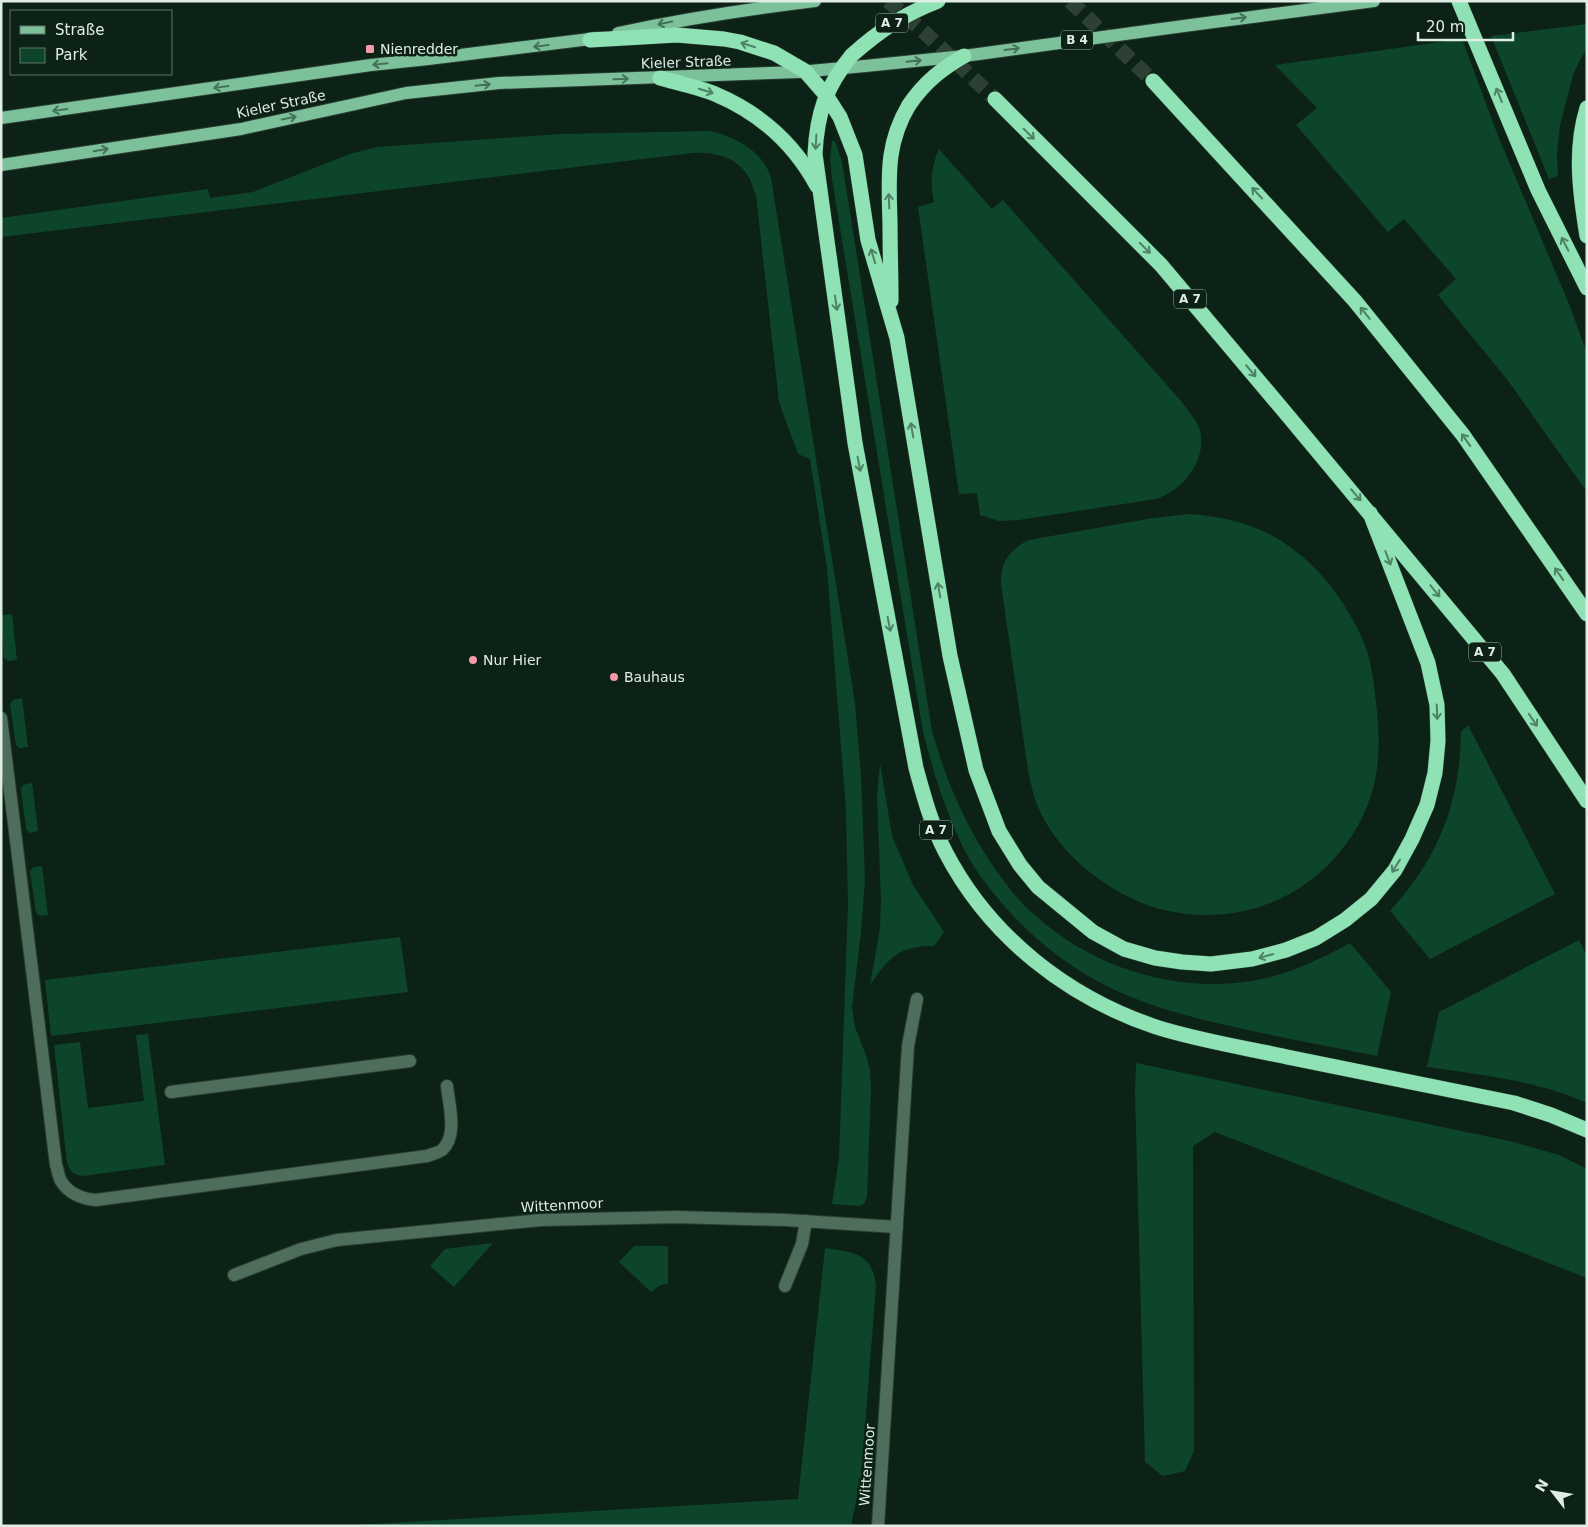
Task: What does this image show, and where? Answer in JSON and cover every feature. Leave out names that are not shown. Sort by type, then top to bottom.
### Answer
[{"type":"highway","name":"A 7","points":[[938,1],[895,21],[873,36],[841,68],[826,95],[819,117],[815,154],[855,443],[916,768],[929,814],[946,853],[969,892],[995,925],[1028,957],[1063,982],[1092,999],[1122,1013],[1156,1027],[1214,1042],[1514,1103],[1551,1115],[1587,1130]]},
{"type":"highway","points":[[1459,1],[1538,190],[1587,288]]},
{"type":"highway","points":[[590,40],[677,35],[740,42],[774,53],[802,72],[826,95],[840,117],[855,155],[868,240],[897,338],[950,656],[976,770],[999,831],[1020,865],[1038,888],[1093,932],[1124,949],[1155,958],[1211,964],[1252,960],[1286,950],[1316,938],[1345,920],[1370,899],[1394,870],[1412,839],[1427,805],[1435,773],[1438,741],[1437,704],[1428,663],[1370,513]]},
{"type":"highway","points":[[892,320],[888,179],[890,156],[895,134],[909,105],[928,80],[964,56]]},
{"type":"highway","points":[[660,78],[714,94],[739,105],[755,115],[776,131],[795,152],[808,170],[821,196]]},
{"type":"highway","points":[[1153,81],[1361,308],[1462,434],[1587,614]]},
{"type":"highway","name":"A 7","points":[[995,99],[1162,265],[1502,674],[1587,801]]},
{"type":"highway","points":[[1587,108],[1580,146],[1579,173],[1587,236]]},
{"type":"main road","name":"Kieler Straße","points":[[1,118],[370,65],[428,60],[590,40],[680,20],[752,8],[815,1]]},
{"type":"main road","name":"Kieler Straße","points":[[1,165],[241,129],[406,93],[500,83],[802,72],[964,56],[1374,1]]},
{"type":"street","points":[[1,718],[56,1165],[61,1180],[68,1189],[84,1199],[96,1200],[428,1156],[441,1151],[449,1141],[451,1125],[447,1086]]},
{"type":"street","name":"Wittenmoor","points":[[878,1526],[908,1046],[916,999]]},
{"type":"street","points":[[171,1092],[410,1061]]},
{"type":"street","name":"Wittenmoor","points":[[234,1275],[302,1249],[337,1240],[532,1221],[663,1216],[806,1221],[897,1227]]},
{"type":"street","points":[[785,1286],[802,1244],[806,1221]]},
{"type":"green space","points":[[1587,24],[1587,47],[1574,72],[1560,125],[1557,154],[1558,176],[1549,179],[1491,36]]},
{"type":"green space","points":[[1462,39],[1498,136],[1569,304],[1587,353],[1587,492],[1509,382],[1438,295],[1456,279],[1404,219],[1388,232],[1296,125],[1317,108],[1275,65]]},
{"type":"green space","points":[[711,131],[730,137],[748,147],[762,160],[771,178],[855,703],[861,776],[865,880],[852,1008],[855,1027],[870,1070],[871,1089],[867,1197],[864,1204],[859,1206],[832,1204],[839,1159],[848,905],[846,810],[827,568],[810,459],[798,454],[779,402],[756,195],[751,180],[743,169],[723,157],[708,153],[692,153],[1,237],[1,218],[208,189],[210,198],[253,192],[350,154],[377,147],[561,134]]},
{"type":"green space","points":[[832,141],[835,141],[842,162],[932,731],[956,800],[978,842],[1005,882],[1022,903],[1037,917],[1059,935],[1084,950],[1110,963],[1137,973],[1194,983],[1223,984],[1252,981],[1278,975],[1302,966],[1350,943],[1391,992],[1377,1056],[1198,1019],[1131,997],[1093,979],[1040,942],[992,891],[969,859],[947,809],[923,732],[832,179],[830,159]]},
{"type":"green space","points":[[939,149],[992,209],[1003,200],[1192,415],[1200,430],[1200,452],[1197,463],[1176,489],[1156,499],[1019,520],[999,521],[980,515],[977,493],[959,494],[918,207],[934,202],[932,175]]},
{"type":"green space","points":[[1190,514],[1217,517],[1243,523],[1267,533],[1290,547],[1325,579],[1353,619],[1366,648],[1370,662],[1378,721],[1379,748],[1376,775],[1370,800],[1360,823],[1346,844],[1330,863],[1312,879],[1291,893],[1268,904],[1244,911],[1216,915],[1172,912],[1131,898],[1089,872],[1054,836],[1036,802],[1028,770],[1001,584],[1004,563],[1016,548],[1029,540],[1153,518]]},
{"type":"green space","points":[[12,614],[17,660],[8,661],[4,658],[1,618],[2,615]]},
{"type":"green space","points":[[22,698],[28,747],[19,748],[16,745],[10,704],[13,700]]},
{"type":"green space","points":[[1468,725],[1555,894],[1430,959],[1390,911],[1421,871],[1443,829],[1456,783],[1460,758],[1461,732]]},
{"type":"green space","points":[[880,763],[892,836],[913,885],[944,932],[934,946],[912,948],[896,955],[883,967],[870,985],[880,928],[881,900],[877,796]]},
{"type":"green space","points":[[32,783],[38,831],[29,833],[26,829],[21,789],[23,785]]},
{"type":"green space","points":[[42,866],[48,915],[39,916],[36,912],[30,872],[33,867]]},
{"type":"green space","points":[[400,937],[408,992],[51,1036],[45,980]]},
{"type":"green space","points":[[1579,940],[1587,956],[1587,1103],[1568,1095],[1528,1084],[1427,1067],[1439,1012]]},
{"type":"green space","points":[[148,1034],[165,1165],[82,1176],[71,1171],[67,1163],[54,1045],[80,1042],[88,1108],[144,1101],[136,1035]]},
{"type":"green space","points":[[1136,1063],[1514,1142],[1559,1155],[1587,1169],[1587,1278],[1215,1132],[1193,1146],[1194,1451],[1185,1471],[1163,1476],[1145,1462],[1135,1092]]},
{"type":"green space","points":[[493,1243],[454,1287],[430,1266],[445,1249]]},
{"type":"green space","points":[[634,1246],[668,1246],[668,1283],[659,1286],[651,1292],[619,1262]]},
{"type":"green space","points":[[825,1248],[860,1256],[871,1267],[876,1286],[861,1477],[851,1526],[338,1526],[798,1499]]},
{"type":"tunnel","points":[[888,1],[995,99]]},
{"type":"tunnel","points":[[1070,1],[1153,81]]},
{"type":"place","name":"Nienredder","points":[[370,49]]},
{"type":"place","name":"Nur Hier","points":[[473,660]]},
{"type":"place","name":"Bauhaus","points":[[614,677]]}]
